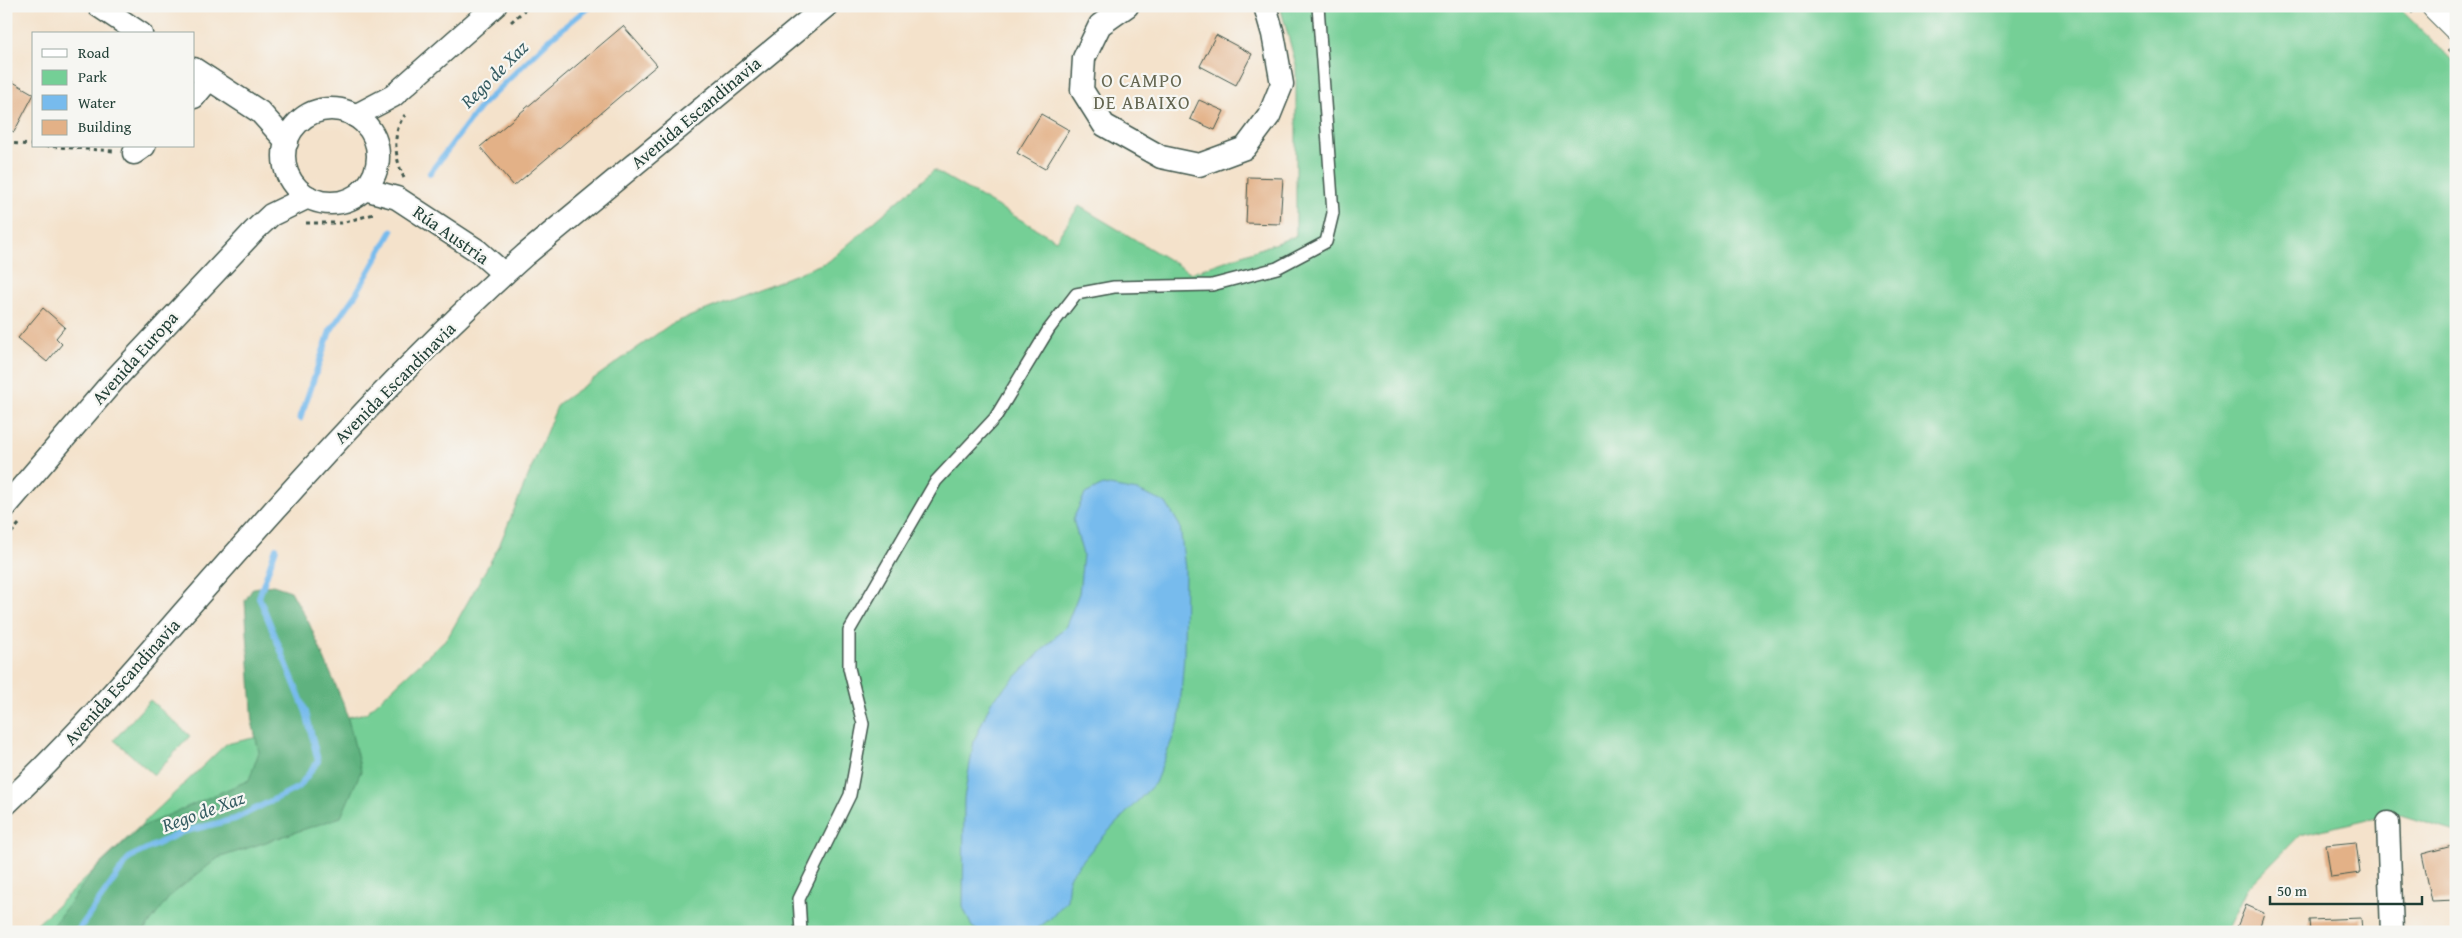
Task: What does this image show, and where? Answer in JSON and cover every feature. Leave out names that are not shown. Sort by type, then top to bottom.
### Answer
[{"type":"street","points":[[99,6],[137,32]]},
{"type":"street","points":[[362,124],[402,102],[495,6]]},
{"type":"street","name":"Avenida Escandinavia","points":[[6,804],[71,740],[146,659],[337,441],[504,274],[826,6]]},
{"type":"street","points":[[1127,6],[1100,25],[1084,58],[1082,90],[1104,125],[1161,157],[1198,165],[1245,148],[1269,116],[1282,84],[1273,34],[1265,6]]},
{"type":"street","points":[[2436,6],[2456,26]]},
{"type":"street","points":[[195,94],[202,74],[260,112],[287,142]]},
{"type":"street","points":[[331,110],[362,124],[378,148],[378,161],[371,181],[364,190],[349,200],[337,203],[323,203],[300,192],[290,178],[284,161],[287,142],[299,122],[312,114],[331,110]]},
{"type":"street","points":[[260,112],[299,122]]},
{"type":"street","name":"Rúa Austria","points":[[375,169],[396,198]]},
{"type":"street","name":"Avenida Europa","points":[[15,512],[114,380],[185,303],[271,215],[290,178]]},
{"type":"street","name":"Rúa Austria","points":[[364,190],[396,198],[478,251],[504,274]]},
{"type":"street","name":"Avenida Europa","points":[[271,215],[308,197]]},
{"type":"street","points":[[2388,823],[2392,932]]},
{"type":"lane","points":[[801,932],[798,899],[850,795],[864,724],[849,668],[849,631],[936,481],[995,418],[1048,329],[1076,294],[1114,288],[1212,285],[1277,268],[1326,242],[1333,213],[1318,6]]},
{"type":"path","points":[[508,25],[529,6]]},
{"type":"path","points":[[298,224],[341,222],[365,216],[396,198],[400,170],[396,145],[397,131],[402,119],[402,102]]},
{"type":"path","points":[[6,143],[32,145]]},
{"type":"path","points":[[92,148],[139,150]]},
{"type":"path","points":[[6,539],[15,512]]},
{"type":"green space","points":[[1280,6],[2397,6],[2456,64],[2456,832],[2394,813],[2300,835],[2246,890],[2226,932],[2130,932],[2103,928],[2102,932],[29,932],[226,744],[366,713],[448,637],[499,546],[558,404],[671,324],[829,261],[934,170],[1056,240],[1079,206],[1191,273],[1296,236],[1296,65]]},
{"type":"green space","points":[[273,585],[291,591],[309,623],[345,707],[361,771],[341,817],[218,858],[171,895],[143,932],[48,932],[94,870],[141,827],[249,780],[259,752],[253,726],[245,601],[253,588]]},
{"type":"green space","points":[[150,700],[190,736],[154,775],[114,740]]},
{"type":"water","points":[[1103,485],[1138,491],[1166,503],[1180,526],[1185,569],[1184,655],[1179,722],[1155,783],[1098,842],[1069,877],[1067,900],[1051,918],[1033,932],[980,932],[972,927],[963,907],[964,798],[974,741],[991,702],[1066,626],[1079,593],[1083,555],[1073,519],[1085,494]]},
{"type":"building","points":[[623,26],[657,65],[514,186],[480,147]]},
{"type":"building","points":[[1216,35],[1252,54],[1236,85],[1200,66]]},
{"type":"building","points":[[6,78],[32,93],[32,98],[14,132],[6,128]]},
{"type":"building","points":[[1199,100],[1224,111],[1215,130],[1190,119]]},
{"type":"building","points":[[1041,114],[1069,130],[1045,169],[1017,153]]},
{"type":"building","points":[[1248,177],[1283,178],[1280,224],[1246,223]]},
{"type":"building","points":[[43,308],[65,327],[56,338],[62,344],[47,362],[18,338]]},
{"type":"building","points":[[2356,842],[2360,873],[2331,877],[2326,845]]},
{"type":"building","points":[[2452,846],[2456,864],[2456,900],[2432,901],[2422,854]]},
{"type":"building","points":[[2246,905],[2264,913],[2258,932],[2235,932]]},
{"type":"building","points":[[2361,918],[2362,932],[2310,932],[2309,920]]},
{"type":"waterway","name":"Rego de Xaz","points":[[430,173],[480,107],[552,37],[590,6]]},
{"type":"waterway","name":"Rego de Xaz","points":[[300,419],[330,331],[356,294],[392,231]]},
{"type":"waterway","name":"Rego de Xaz","points":[[77,932],[130,857],[182,832],[235,819],[299,787],[318,761],[306,712],[259,597],[276,548]]},
{"type":"district","name":"O CAMPO DE ABAIXO","points":[[1142,91]]}]
